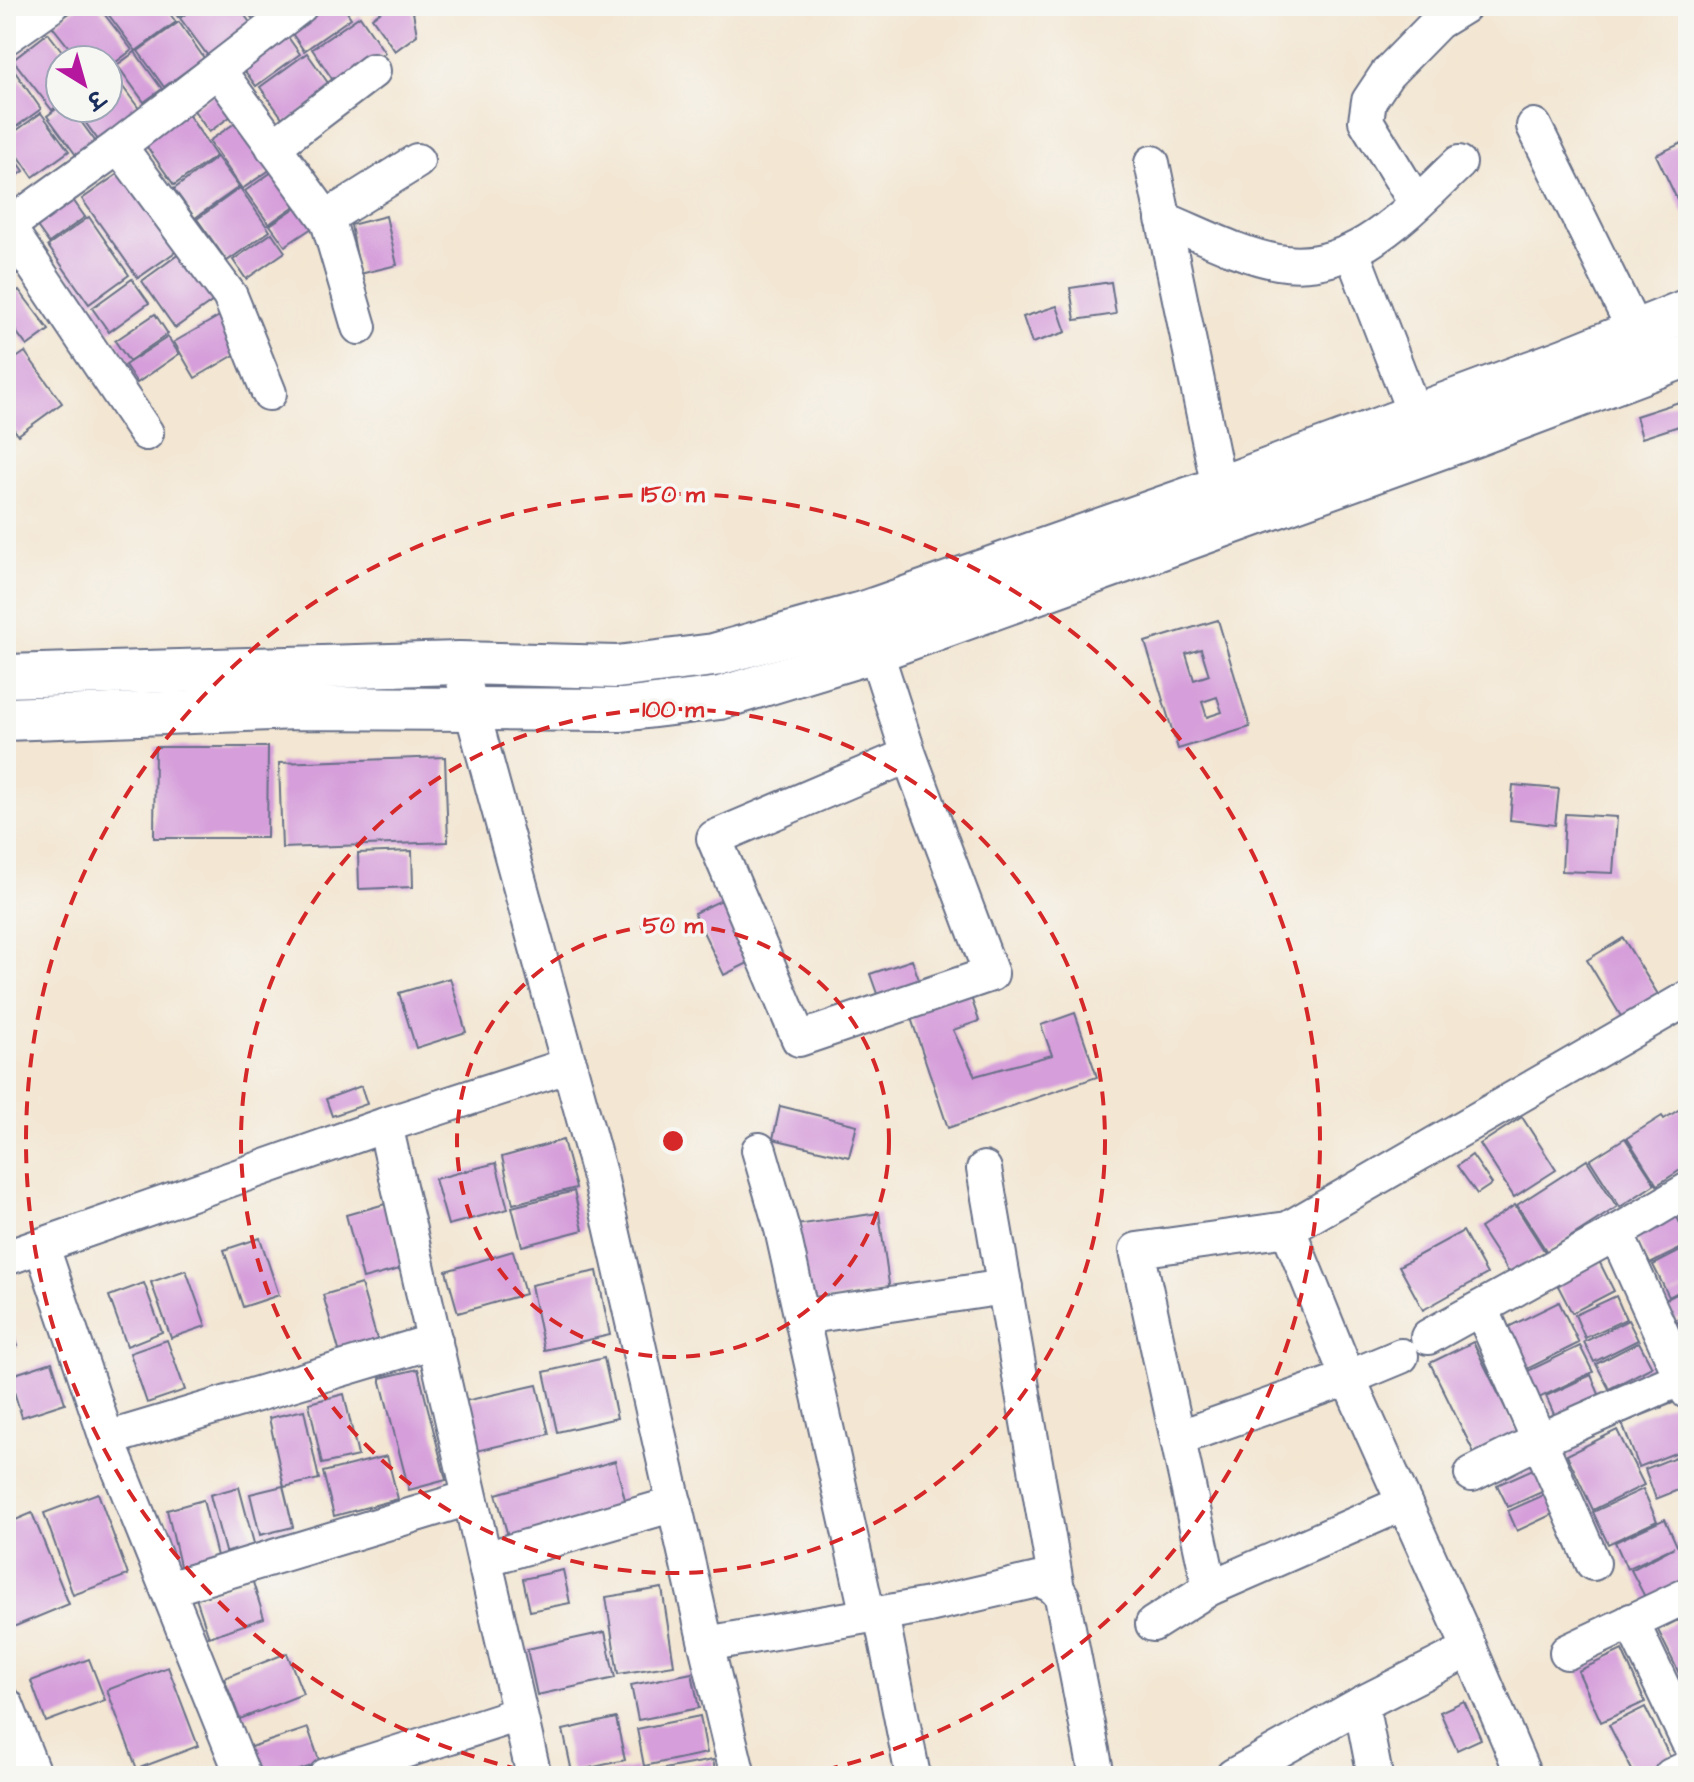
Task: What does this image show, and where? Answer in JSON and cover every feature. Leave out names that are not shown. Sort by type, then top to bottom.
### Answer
[{"type":"street","points":[[6,37],[50,6]]},
{"type":"street","points":[[146,433],[7,225],[119,146],[300,6]]},
{"type":"street","points":[[1416,203],[1366,121],[1369,101],[1387,74],[1438,22],[1464,6]]},
{"type":"street","points":[[218,70],[326,218],[359,327]]},
{"type":"street","points":[[273,147],[373,71]]},
{"type":"street","points":[[1534,126],[1635,331]]},
{"type":"street","points":[[119,146],[230,296],[269,393]]},
{"type":"street","points":[[326,218],[417,161]]},
{"type":"street","points":[[1152,163],[1219,488]]},
{"type":"street","points":[[1163,219],[1252,254],[1279,262],[1311,263],[1359,250],[1386,231],[1459,163]]},
{"type":"street","points":[[1352,252],[1415,415]]},
{"type":"street","points":[[1087,554],[1219,488],[1688,310]]},
{"type":"street","points":[[6,719],[297,708],[622,710],[720,698],[869,632],[1087,554],[1473,436],[1688,355]]},
{"type":"street","points":[[6,676],[459,663],[617,667],[869,632]]},
{"type":"street","points":[[869,632],[909,755],[991,974],[799,1039],[714,838],[909,755]]},
{"type":"street","points":[[459,663],[601,1181],[738,1776]]},
{"type":"street","points":[[1210,1588],[1137,1250],[1288,1229],[1688,998]]},
{"type":"street","points":[[6,1258],[385,1125],[570,1065]]},
{"type":"street","points":[[385,1125],[534,1776]]},
{"type":"street","points":[[759,1150],[782,1229],[913,1776]]},
{"type":"street","points":[[984,1169],[1057,1589],[1062,1597],[1097,1776]]},
{"type":"street","points":[[1178,1438],[1348,1378],[1415,1347],[1688,1190]]},
{"type":"street","points":[[1288,1229],[1348,1378],[1524,1776]]},
{"type":"street","points":[[1472,1474],[1540,1440],[1686,1382],[1616,1233]]},
{"type":"street","points":[[42,1247],[107,1439],[243,1776]]},
{"type":"street","points":[[802,1317],[1005,1287]]},
{"type":"street","points":[[1481,1308],[1593,1563]]},
{"type":"street","points":[[107,1439],[435,1341]]},
{"type":"street","points":[[168,1589],[469,1498]]},
{"type":"street","points":[[1153,1624],[1210,1588],[1404,1503]]},
{"type":"street","points":[[485,1559],[675,1504]]},
{"type":"street","points":[[706,1644],[875,1615],[1037,1580],[1057,1589]]},
{"type":"street","points":[[1567,1652],[1688,1595]]},
{"type":"street","points":[[1631,1621],[1688,1741]]},
{"type":"street","points":[[1233,1776],[1361,1704],[1470,1649]]},
{"type":"street","points":[[1361,1704],[1375,1776]]},
{"type":"street","points":[[6,1705],[34,1776]]},
{"type":"street","points":[[326,1776],[519,1714]]},
{"type":"street","points":[[1671,1776],[1688,1768]]},
{"type":"building","points":[[79,6],[98,6],[132,50],[124,56],[124,44],[66,44],[52,26]]},
{"type":"building","points":[[102,6],[164,6],[176,22],[136,51]]},
{"type":"building","points":[[170,6],[194,6],[178,17]]},
{"type":"building","points":[[197,6],[238,6],[251,24],[208,56],[180,18]]},
{"type":"building","points":[[243,6],[276,6],[255,22]]},
{"type":"building","points":[[323,6],[343,6],[351,18],[304,51],[289,29]]},
{"type":"building","points":[[388,6],[412,6],[417,35],[395,51],[372,18]]},
{"type":"building","points":[[360,16],[385,53],[337,86],[312,49]]},
{"type":"building","points":[[179,22],[204,58],[164,87],[138,51]]},
{"type":"building","points":[[283,30],[300,54],[256,86],[239,63]]},
{"type":"building","points":[[48,33],[57,44],[44,44],[44,100],[13,60]]},
{"type":"building","points":[[135,52],[162,89],[144,102],[124,75],[124,60]]},
{"type":"building","points":[[307,53],[333,90],[286,123],[260,87]]},
{"type":"building","points":[[6,59],[41,109],[6,134]]},
{"type":"building","points":[[124,88],[143,114],[101,144],[87,124],[124,124]]},
{"type":"building","points":[[222,88],[238,111],[209,132],[193,109]]},
{"type":"building","points":[[186,111],[216,156],[174,185],[143,141]]},
{"type":"building","points":[[41,113],[44,124],[49,124],[69,151],[33,177],[6,138]]},
{"type":"building","points":[[244,117],[277,165],[242,189],[209,141]]},
{"type":"building","points":[[53,124],[83,124],[98,145],[79,159]]},
{"type":"building","points":[[1688,140],[1688,212],[1684,214],[1656,155]]},
{"type":"building","points":[[6,145],[24,171],[6,184]]},
{"type":"building","points":[[217,157],[239,187],[195,218],[174,189]]},
{"type":"building","points":[[279,167],[303,200],[269,224],[245,191]]},
{"type":"building","points":[[122,171],[178,250],[138,278],[82,199]]},
{"type":"building","points":[[240,188],[270,231],[227,261],[197,219]]},
{"type":"building","points":[[71,197],[85,217],[49,243],[34,222]]},
{"type":"building","points":[[304,202],[318,224],[285,246],[270,225]]},
{"type":"building","points":[[386,216],[397,265],[360,274],[351,225]]},
{"type":"building","points":[[89,217],[129,275],[89,304],[48,246]]},
{"type":"building","points":[[272,233],[285,252],[246,279],[233,260]]},
{"type":"building","points":[[6,247],[22,269],[6,281]]},
{"type":"building","points":[[179,254],[213,301],[175,328],[142,281]]},
{"type":"building","points":[[132,279],[149,303],[109,332],[92,308]]},
{"type":"building","points":[[1111,282],[1116,314],[1075,320],[1070,288]]},
{"type":"building","points":[[19,290],[49,330],[27,346],[6,318],[6,300]]},
{"type":"building","points":[[1057,306],[1066,332],[1032,343],[1023,317]]},
{"type":"building","points":[[155,314],[168,334],[129,361],[115,341]]},
{"type":"building","points":[[223,314],[243,350],[195,378],[174,342]]},
{"type":"building","points":[[168,337],[179,354],[137,383],[125,365]]},
{"type":"building","points":[[25,352],[62,403],[18,435],[6,418],[6,365]]},
{"type":"building","points":[[1679,402],[1685,424],[1642,438],[1636,416]]},
{"type":"building","points":[[1218,620],[1250,727],[1178,749],[1145,642]],"holes":[[[1201,649],[1209,675],[1194,680],[1186,654]],[[1217,697],[1222,712],[1207,717],[1202,702]]]},
{"type":"building","points":[[155,747],[268,747],[267,838],[154,838]]},
{"type":"building","points":[[445,757],[448,842],[282,848],[279,763]]},
{"type":"building","points":[[1513,785],[1559,789],[1555,825],[1510,820]]},
{"type":"building","points":[[1565,814],[1617,817],[1613,873],[1562,871]]},
{"type":"building","points":[[412,851],[413,887],[359,889],[358,853]]},
{"type":"building","points":[[728,897],[758,958],[724,975],[694,913]]},
{"type":"building","points":[[1623,938],[1659,996],[1622,1018],[1587,960]]},
{"type":"building","points":[[912,960],[922,988],[880,1002],[870,974]]},
{"type":"building","points":[[450,978],[466,1032],[416,1048],[399,993]]},
{"type":"building","points":[[969,991],[979,1021],[953,1030],[975,1076],[1052,1055],[1041,1025],[1075,1013],[1097,1077],[948,1128],[909,1012]]},
{"type":"building","points":[[361,1086],[367,1104],[332,1116],[326,1099]]},
{"type":"building","points":[[1688,1104],[1688,1165],[1657,1185],[1627,1138]]},
{"type":"building","points":[[780,1106],[857,1125],[849,1157],[773,1139]]},
{"type":"building","points":[[1522,1117],[1556,1170],[1514,1197],[1480,1144]]},
{"type":"building","points":[[1625,1138],[1655,1184],[1620,1207],[1590,1160]]},
{"type":"building","points":[[563,1140],[576,1188],[513,1204],[502,1157]]},
{"type":"building","points":[[1472,1155],[1492,1184],[1477,1194],[1457,1166]]},
{"type":"building","points":[[1587,1160],[1617,1207],[1547,1252],[1517,1205]]},
{"type":"building","points":[[496,1163],[508,1209],[448,1225],[435,1179]]},
{"type":"building","points":[[574,1191],[583,1230],[522,1246],[512,1207]]},
{"type":"building","points":[[385,1204],[403,1268],[363,1279],[346,1215]]},
{"type":"building","points":[[1515,1205],[1545,1252],[1510,1274],[1480,1228]]},
{"type":"building","points":[[879,1213],[890,1291],[807,1303],[796,1225]]},
{"type":"building","points":[[1675,1213],[1688,1245],[1650,1264],[1635,1234]]},
{"type":"building","points":[[1463,1231],[1487,1274],[1423,1310],[1399,1266]]},
{"type":"building","points":[[260,1238],[279,1295],[243,1307],[224,1250]]},
{"type":"building","points":[[1688,1247],[1688,1287],[1669,1297],[1653,1265]]},
{"type":"building","points":[[513,1251],[525,1294],[458,1313],[446,1271]]},
{"type":"building","points":[[1599,1261],[1614,1291],[1572,1313],[1556,1282]]},
{"type":"building","points":[[186,1270],[206,1326],[171,1338],[151,1282]]},
{"type":"building","points":[[597,1271],[610,1335],[544,1350],[531,1285]]},
{"type":"building","points":[[144,1283],[162,1332],[127,1346],[109,1296]]},
{"type":"building","points":[[361,1284],[379,1346],[341,1357],[323,1295]]},
{"type":"building","points":[[1688,1288],[1688,1314],[1675,1320],[1665,1300]]},
{"type":"building","points":[[1616,1296],[1626,1319],[1585,1338],[1575,1315]]},
{"type":"building","points":[[1559,1302],[1579,1343],[1525,1370],[1504,1329]]},
{"type":"building","points":[[6,1313],[18,1346],[6,1351]]},
{"type":"building","points":[[1688,1317],[1688,1350],[1674,1324]]},
{"type":"building","points":[[1628,1320],[1638,1340],[1594,1362],[1584,1342]]},
{"type":"building","points":[[167,1340],[185,1390],[147,1403],[130,1353]]},
{"type":"building","points":[[1473,1342],[1521,1440],[1478,1461],[1430,1363]]},
{"type":"building","points":[[1639,1342],[1652,1367],[1609,1389],[1596,1364]]},
{"type":"building","points":[[1580,1346],[1593,1372],[1539,1398],[1526,1372]]},
{"type":"building","points":[[604,1358],[617,1418],[557,1432],[544,1372]]},
{"type":"building","points":[[52,1362],[65,1403],[22,1417],[9,1376]]},
{"type":"building","points":[[418,1369],[446,1480],[409,1490],[380,1378]]},
{"type":"building","points":[[1591,1375],[1601,1399],[1556,1419],[1546,1396]]},
{"type":"building","points":[[537,1385],[549,1434],[476,1451],[465,1401]]},
{"type":"building","points":[[344,1394],[358,1456],[322,1464],[309,1403]]},
{"type":"building","points":[[1683,1399],[1688,1413],[1688,1448],[1639,1467],[1622,1423]]},
{"type":"building","points":[[304,1410],[319,1479],[284,1487],[269,1418]]},
{"type":"building","points":[[1617,1430],[1644,1485],[1593,1510],[1567,1455]]},
{"type":"building","points":[[1688,1452],[1688,1486],[1656,1499],[1645,1469]]},
{"type":"building","points":[[387,1456],[398,1499],[334,1516],[323,1472]]},
{"type":"building","points":[[615,1461],[628,1511],[510,1543],[496,1494]]},
{"type":"building","points":[[1533,1469],[1544,1491],[1508,1507],[1497,1485]]},
{"type":"building","points":[[283,1486],[293,1527],[260,1535],[250,1494]]},
{"type":"building","points":[[239,1487],[256,1551],[227,1559],[210,1495]]},
{"type":"building","points":[[1643,1489],[1657,1521],[1608,1544],[1593,1512]]},
{"type":"building","points":[[98,1493],[128,1575],[73,1595],[44,1513]]},
{"type":"building","points":[[1546,1494],[1555,1513],[1517,1531],[1508,1511]]},
{"type":"building","points":[[203,1500],[219,1564],[182,1574],[167,1510]]},
{"type":"building","points":[[32,1513],[69,1604],[6,1630],[6,1524]]},
{"type":"building","points":[[1665,1519],[1677,1546],[1681,1544],[1688,1558],[1688,1580],[1647,1601],[1631,1570],[1674,1547],[1627,1569],[1615,1542]]},
{"type":"building","points":[[563,1570],[570,1603],[530,1611],[523,1579]]},
{"type":"building","points":[[252,1579],[264,1618],[209,1637],[196,1598]]},
{"type":"building","points":[[662,1588],[674,1665],[618,1674],[606,1597]]},
{"type":"building","points":[[1688,1615],[1688,1692],[1658,1630]]},
{"type":"building","points":[[605,1632],[615,1678],[537,1695],[527,1649]]},
{"type":"building","points":[[1622,1650],[1645,1702],[1601,1722],[1578,1671]]},
{"type":"building","points":[[287,1653],[303,1694],[240,1719],[224,1678]]},
{"type":"building","points":[[89,1659],[105,1700],[46,1722],[31,1681]]},
{"type":"building","points":[[168,1667],[198,1746],[137,1769],[107,1690]]},
{"type":"building","points":[[692,1673],[699,1708],[638,1720],[631,1685]]},
{"type":"building","points":[[1464,1701],[1481,1739],[1457,1750],[1440,1712]]},
{"type":"building","points":[[1645,1707],[1675,1767],[1656,1776],[1635,1776],[1609,1725]]},
{"type":"building","points":[[700,1716],[707,1753],[644,1766],[637,1729]]},
{"type":"building","points":[[616,1718],[625,1760],[572,1772],[563,1730]]},
{"type":"building","points":[[308,1728],[320,1763],[283,1776],[258,1776],[248,1748]]},
{"type":"building","points":[[713,1760],[716,1776],[649,1776],[648,1772]]},
{"type":"building","points":[[636,1768],[637,1776],[601,1776],[601,1775]]}]
